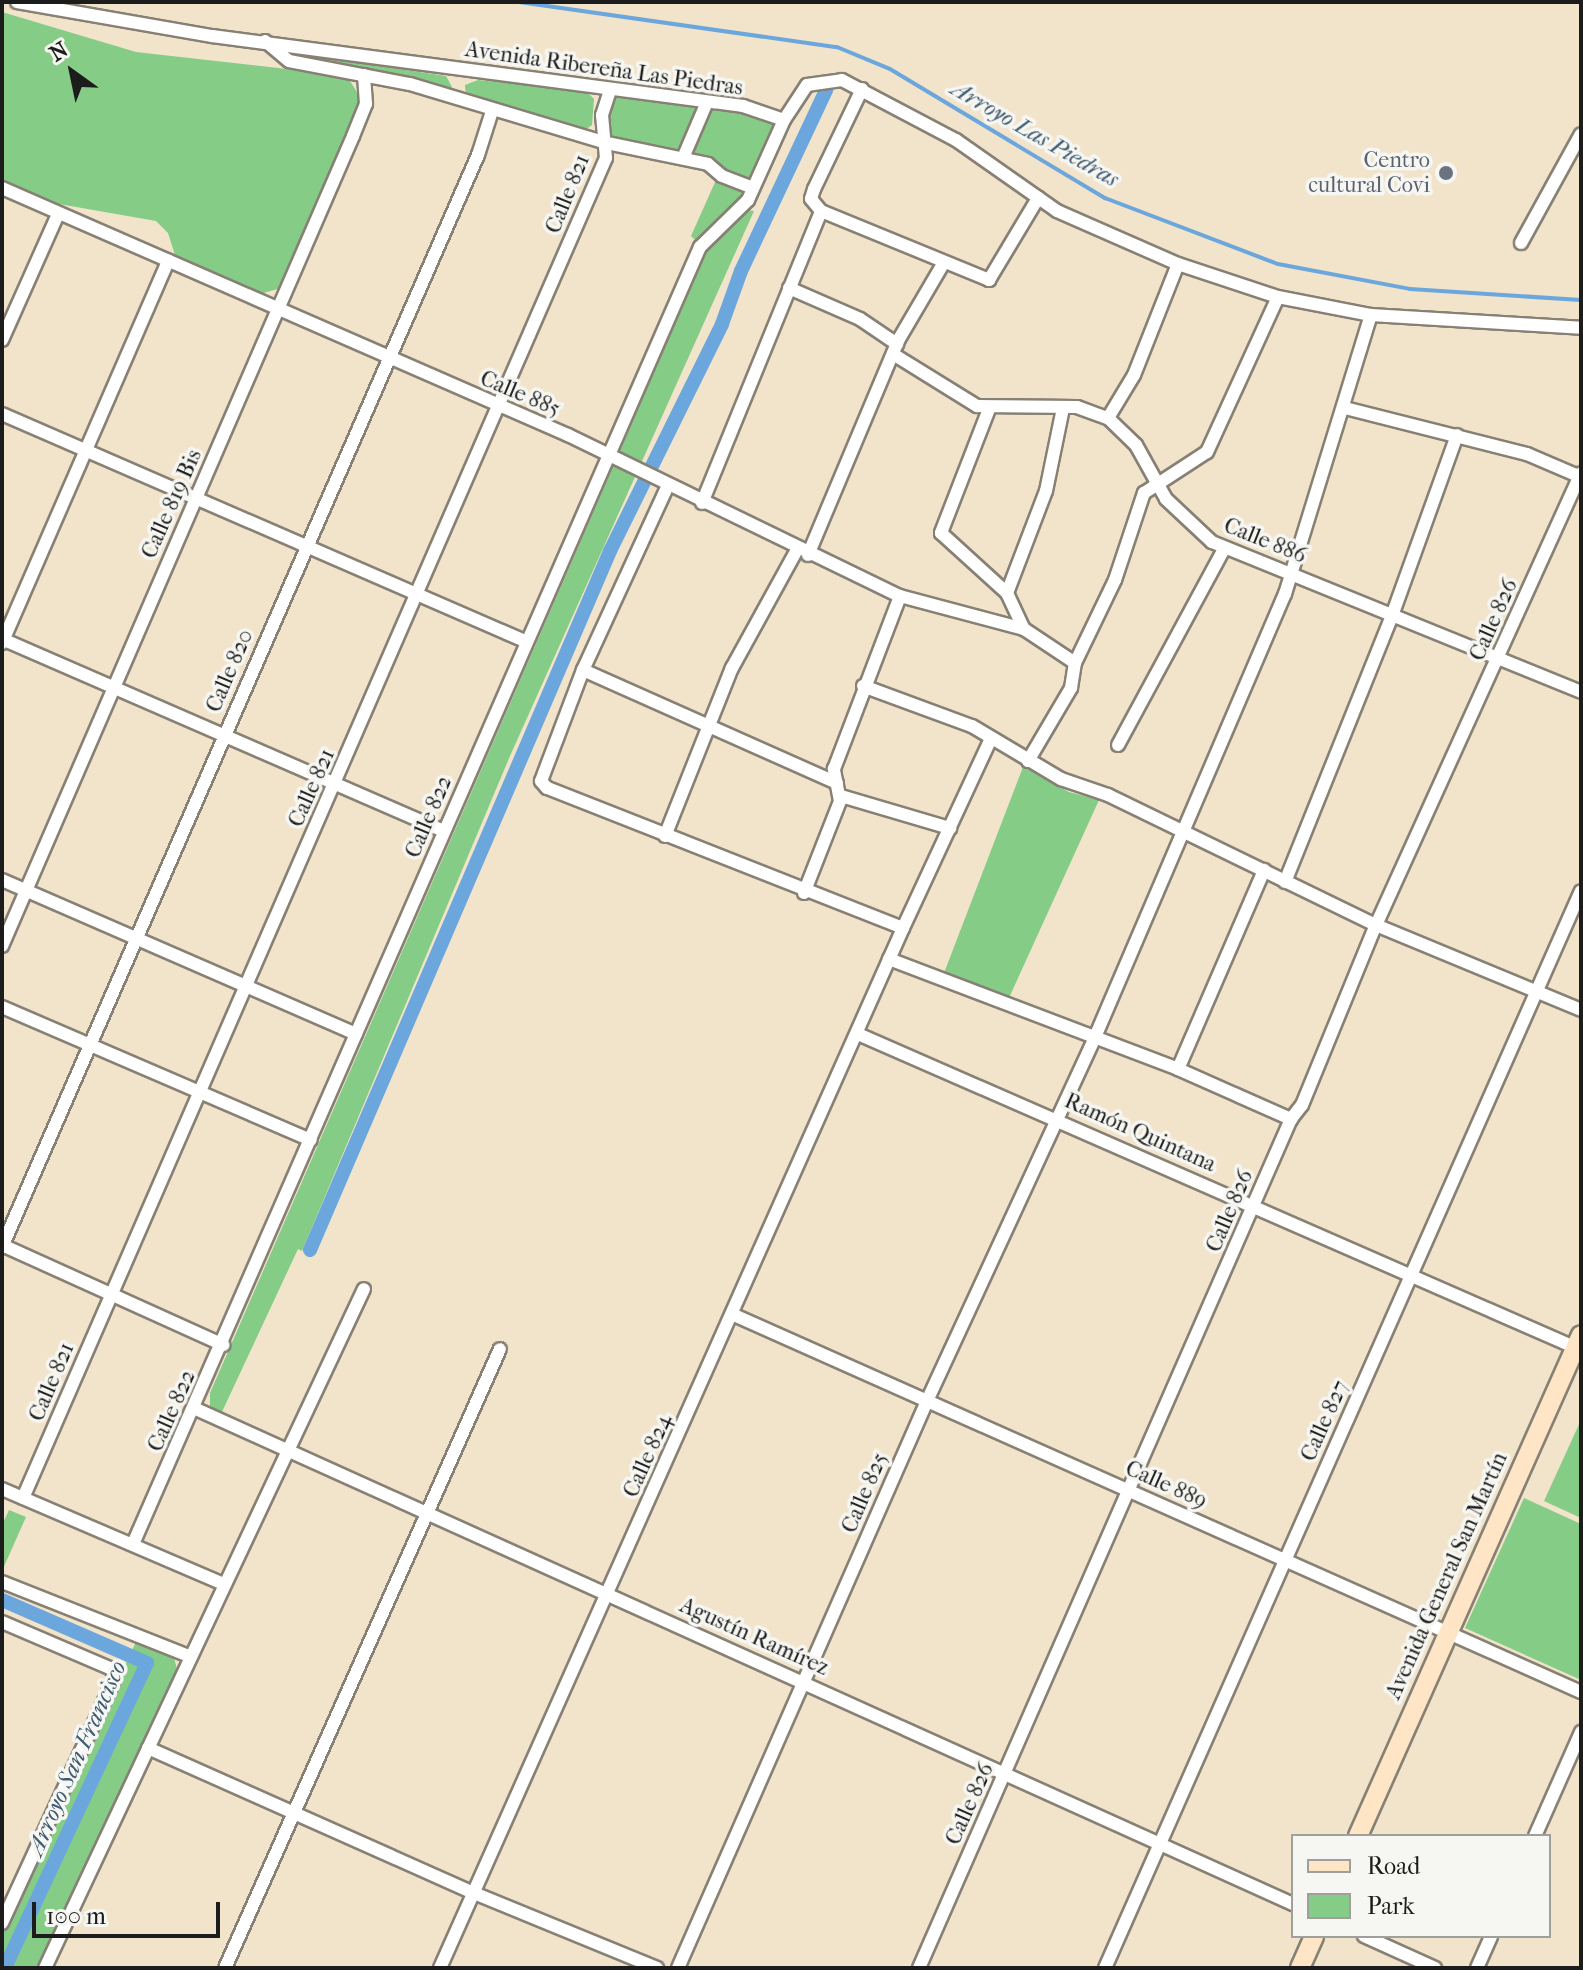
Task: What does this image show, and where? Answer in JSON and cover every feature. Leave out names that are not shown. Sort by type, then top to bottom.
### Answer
[{"type":"main road","name":"Avenida General San Martín","points":[[1359,1834],[1579,1345]]},
{"type":"main road","points":[[1300,1968],[1313,1938]]},
{"type":"street","name":"Avenida Ribereña Las Piedras","points":[[17,2],[463,71],[707,102],[784,120]]},
{"type":"street","name":"Avenida Ribereña Las Piedras","points":[[265,41],[286,61],[364,75],[459,98],[492,111],[607,143],[708,164],[722,176],[753,188]]},
{"type":"street","points":[[459,98],[463,71]]},
{"type":"street","name":"Calle 819 Bis","points":[[2,946],[366,104],[364,75]]},
{"type":"street","points":[[784,120],[799,93],[817,80],[842,80],[956,140],[1038,198],[1178,264],[1278,297],[1371,315],[1581,328]]},
{"type":"street","points":[[862,89],[814,189],[811,199],[821,211],[984,279],[993,277],[1038,198]]},
{"type":"street","name":"Calle 821","points":[[23,1498],[500,408],[607,143],[602,115],[610,90]]},
{"type":"street","points":[[683,158],[707,102]]},
{"type":"street","name":"Calle 820","points":[[2,1246],[388,358],[492,111]]},
{"type":"street","name":"Calle 822","points":[[133,1544],[196,1409],[444,831],[700,247],[744,206],[784,120]]},
{"type":"street","points":[[1521,243],[1581,134]]},
{"type":"street","name":"Calle 885","points":[[2,188],[500,408],[900,596],[1024,629]]},
{"type":"street","points":[[702,503],[821,211]]},
{"type":"street","points":[[2,340],[58,214]]},
{"type":"street","points":[[168,261],[2,641],[444,831]]},
{"type":"street","points":[[665,836],[708,722],[771,589],[802,552],[895,349],[943,264]]},
{"type":"street","points":[[1108,418],[1134,375],[1178,264]]},
{"type":"street","name":"Calle 886","points":[[789,288],[860,319],[960,399],[989,409],[1084,408],[1108,418],[1136,445],[1172,506],[1224,549],[1393,613],[1581,692]]},
{"type":"street","points":[[1028,761],[1071,688],[1075,663],[1119,569],[1133,516],[1157,481],[1207,452],[1278,297]]},
{"type":"street","points":[[2,302],[15,308]]},
{"type":"street","name":"Calle 825","points":[[678,1968],[927,1401],[1095,1037],[1180,832],[1293,575],[1371,315]]},
{"type":"street","points":[[1007,593],[1046,491],[1063,408]]},
{"type":"street","points":[[1345,408],[1527,454],[1580,476]]},
{"type":"street","points":[[989,409],[940,525],[944,537],[1007,593],[1024,629],[1075,663]]},
{"type":"street","points":[[2,414],[527,642]]},
{"type":"street","points":[[1285,882],[1393,613],[1457,435]]},
{"type":"street","name":"Calle 826","points":[[919,1968],[1291,1119],[1302,1105],[1376,925],[1580,476]]},
{"type":"street","points":[[662,484],[583,670],[541,781],[547,788],[804,893],[903,928],[991,738]]},
{"type":"street","points":[[1118,745],[1224,549]]},
{"type":"street","points":[[804,893],[839,790],[834,769],[863,686],[900,596]]},
{"type":"street","points":[[583,670],[708,722],[839,790],[950,828]]},
{"type":"street","points":[[863,686],[959,721],[1028,761],[1108,795],[1376,925],[1581,1010]]},
{"type":"street","points":[[1178,1069],[1264,870]]},
{"type":"street","points":[[2,880],[356,1034]]},
{"type":"street","name":"Calle 827","points":[[1105,1968],[1581,891]]},
{"type":"street","name":"Calle 824","points":[[440,1968],[734,1315],[903,928]]},
{"type":"street","points":[[889,959],[1178,1069],[1291,1119]]},
{"type":"street","points":[[2,1007],[311,1140]]},
{"type":"street","name":"Ramón Quintana","points":[[858,1034],[1057,1118],[1412,1277],[1579,1345]]},
{"type":"street","points":[[2,1246],[223,1345]]},
{"type":"street","points":[[45,1968],[364,1289]]},
{"type":"street","name":"Calle 889","points":[[734,1315],[1581,1692]]},
{"type":"street","points":[[225,1968],[500,1349]]},
{"type":"street","name":"Agustín Ramírez","points":[[196,1409],[1291,1903]]},
{"type":"street","points":[[2,1489],[224,1584]]},
{"type":"street","points":[[2,1582],[74,1615],[191,1657]]},
{"type":"street","points":[[2,1622],[110,1668],[116,1675],[3,1917]]},
{"type":"street","points":[[1536,1834],[1581,1732]]},
{"type":"street","points":[[148,1748],[474,1893],[657,1968]]},
{"type":"street","points":[[1368,1938],[1435,1968]]},
{"type":"street","points":[[1477,1968],[1490,1938]]},
{"type":"green space","points":[[2,12],[136,52],[340,75],[350,81],[359,95],[357,111],[281,288],[260,294],[175,255],[168,233],[156,221],[59,204],[2,180]]},
{"type":"green space","points":[[276,50],[446,76],[452,87],[447,91],[291,60]]},
{"type":"green space","points":[[478,80],[586,91],[594,99],[592,125],[585,130],[466,96],[465,85]]},
{"type":"green space","points":[[611,94],[700,107],[681,152],[610,140],[606,114]]},
{"type":"green space","points":[[710,108],[757,116],[774,124],[750,184],[713,162],[689,156]]},
{"type":"green space","points":[[716,180],[744,191],[741,200],[695,240],[691,236]]},
{"type":"green space","points":[[747,210],[754,211],[510,756],[302,1251],[298,1249],[221,1414],[210,1406],[210,1393],[710,244]]},
{"type":"green space","points":[[1023,767],[1069,792],[1099,800],[1008,1000],[944,973]]},
{"type":"green space","points":[[1581,1420],[1581,1518],[1544,1501]]},
{"type":"green space","points":[[1524,1498],[1581,1524],[1581,1680],[1465,1628]]},
{"type":"green space","points":[[9,1510],[26,1517],[2,1571],[2,1525]]},
{"type":"green space","points":[[136,1642],[174,1658],[177,1669],[37,1968],[2,1968],[2,1929]]},
{"type":"waterway","name":"Arroyo Las Piedras","points":[[519,2],[837,47],[890,69],[1105,198],[1278,264],[1410,289],[1581,300]]},
{"type":"waterway","points":[[310,1250],[610,551],[722,324],[741,271],[826,90]]},
{"type":"waterway","name":"Arroyo San Francisco","points":[[2,1600],[147,1663],[5,1968]]},
{"type":"place","name":"Centro cultural Covi","points":[[1446,173]]}]
